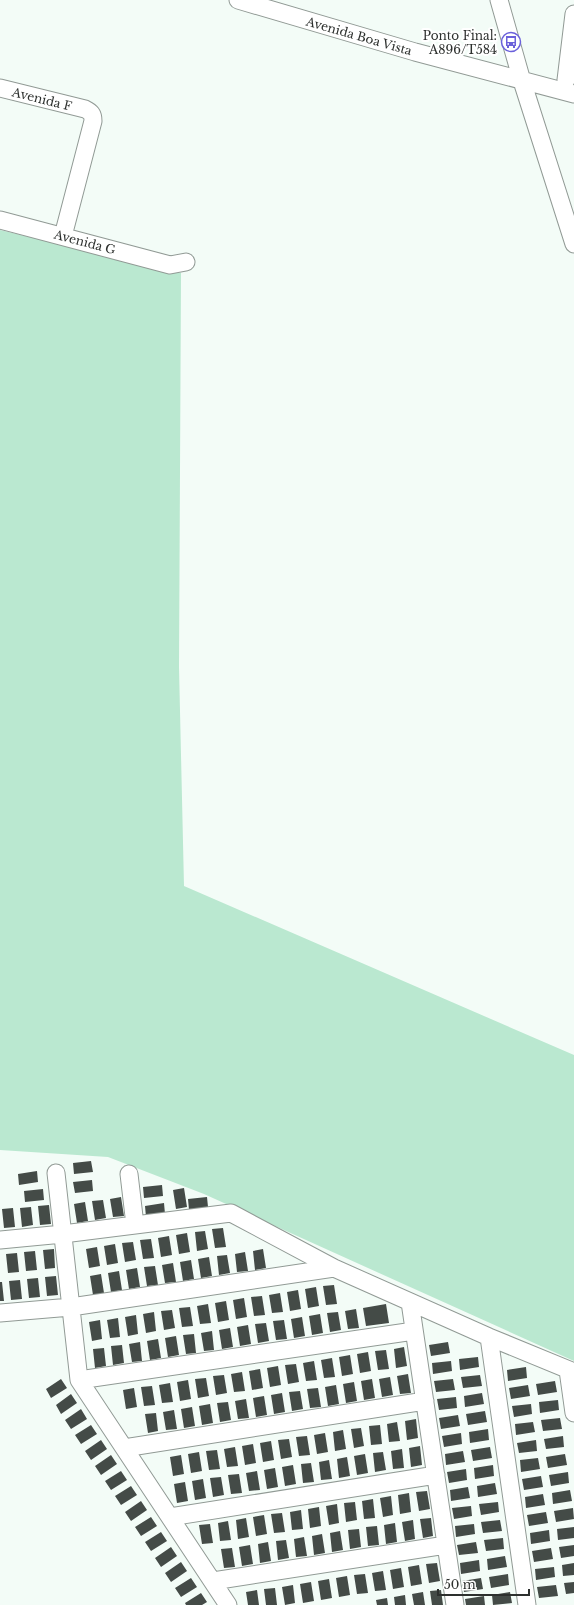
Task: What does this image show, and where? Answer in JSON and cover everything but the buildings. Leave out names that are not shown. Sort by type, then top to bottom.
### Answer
[{"type":"street","name":"Avenida Boa Vista","points":[[238,0],[415,52],[574,94]]},
{"type":"street","points":[[499,0],[522,81],[574,244]]},
{"type":"street","points":[[566,80],[574,14]]},
{"type":"street","name":"Avenida F","points":[[0,88],[85,109],[91,112],[93,121],[63,236]]},
{"type":"street","name":"Avenida G","points":[[0,220],[178,264]]},
{"type":"street","points":[[56,1173],[79,1380],[228,1605]]},
{"type":"street","points":[[129,1174],[135,1225]]},
{"type":"street","points":[[0,1240],[63,1234],[231,1213],[334,1268],[489,1337],[571,1371],[574,1413]]},
{"type":"street","points":[[0,1313],[71,1306],[334,1268]]},
{"type":"street","points":[[410,1302],[455,1605]]},
{"type":"street","points":[[79,1380],[414,1331]]},
{"type":"street","points":[[489,1337],[527,1605]]},
{"type":"street","points":[[124,1448],[425,1401]]},
{"type":"street","points":[[170,1517],[436,1475]]},
{"type":"street","points":[[213,1582],[446,1545]]},
{"type":"green space","points":[[0,230],[181,273],[179,667],[184,886],[574,1055],[574,1361],[204,1194],[108,1157],[0,1150]]},
{"type":"place","name":"Ponto Final: A896/T584","points":[[511,42]]}]
